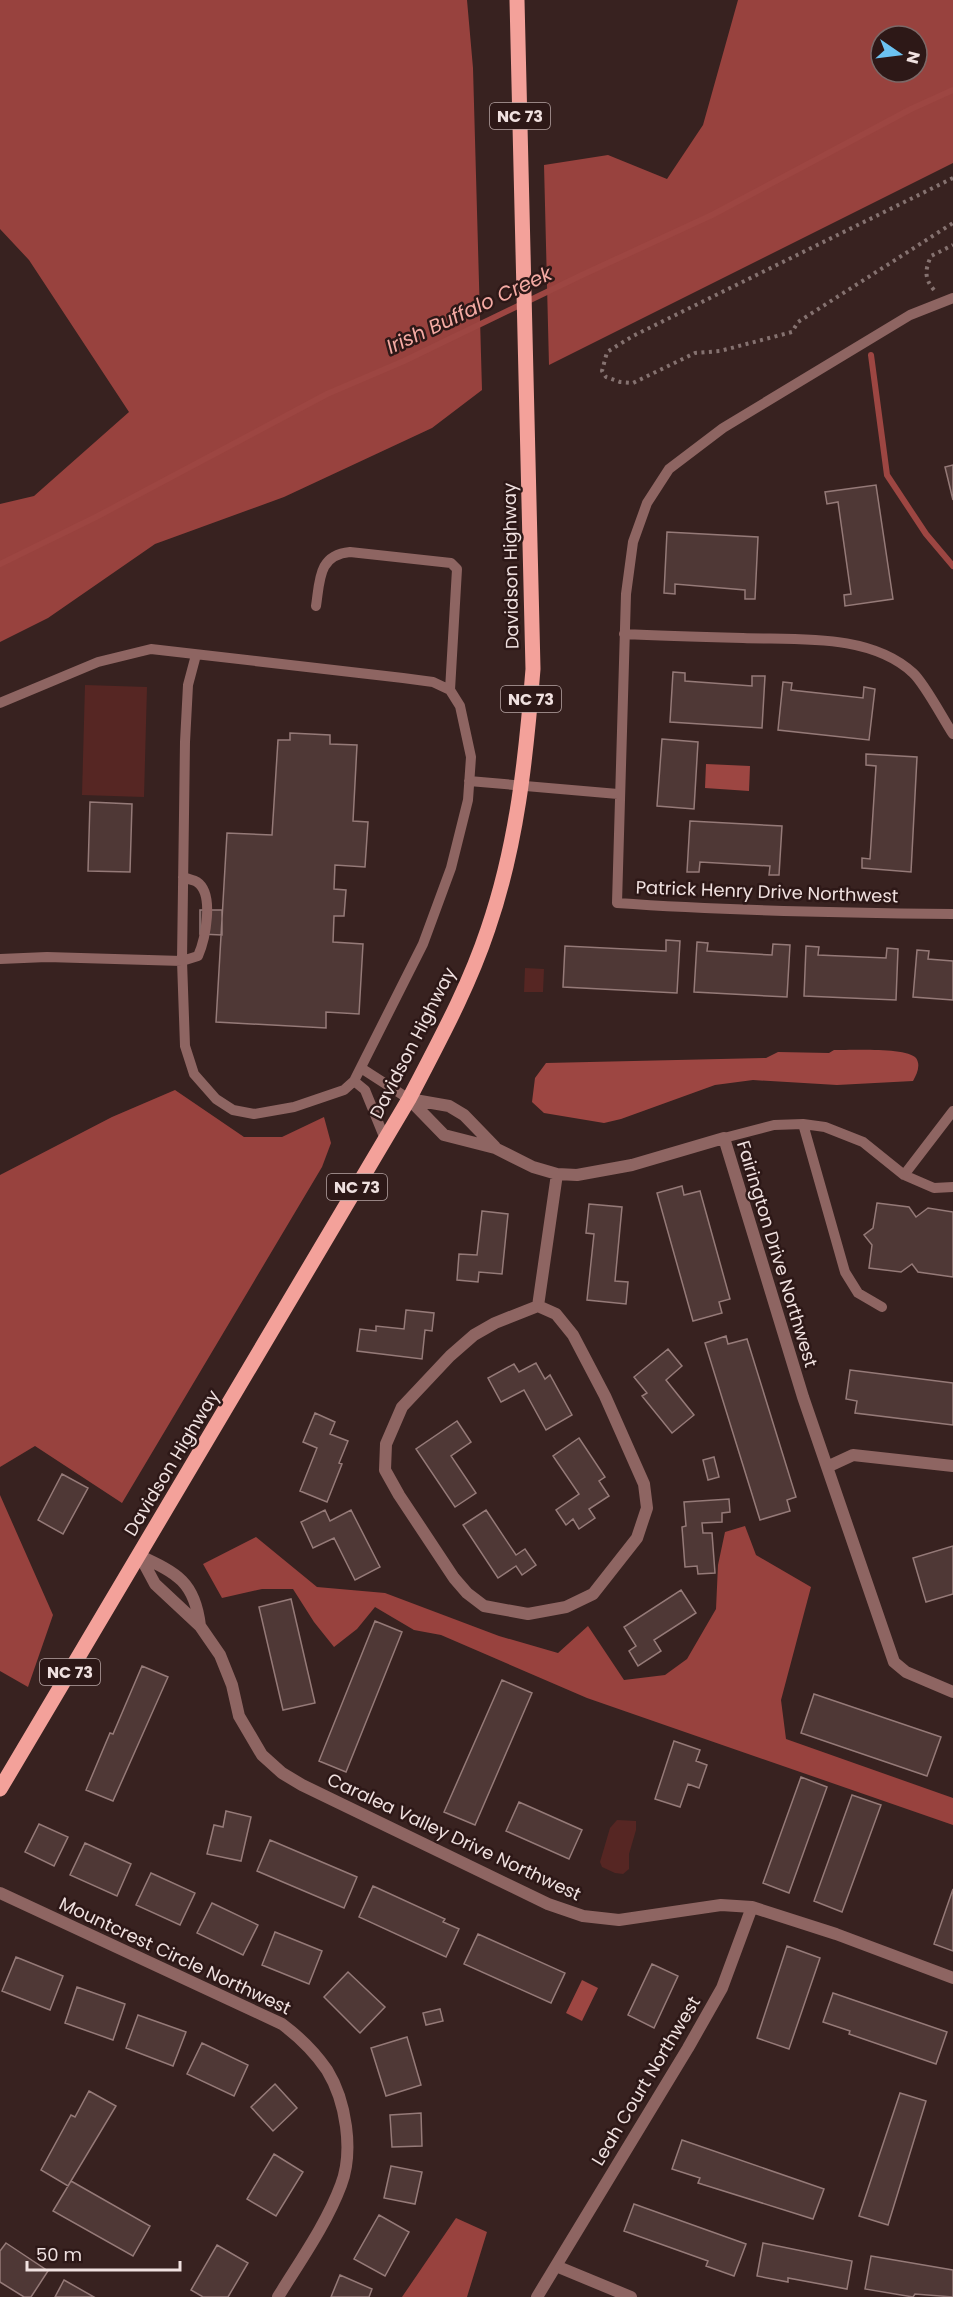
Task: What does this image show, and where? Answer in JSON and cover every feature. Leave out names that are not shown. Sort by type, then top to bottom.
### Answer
[{"type":"main road","name":"Davidson Highway","points":[[0,1789],[409,1099],[457,1008],[488,929],[512,845],[527,753],[533,669],[517,0]]},
{"type":"street","name":"Fairington Drive Northwest","points":[[409,1099],[444,1135],[495,1148],[533,1167],[557,1174],[577,1175],[633,1165],[724,1138],[803,1397],[894,1662],[906,1671],[953,1692]]},
{"type":"street","name":"Fairington Drive Northwest","points":[[409,1099],[449,1106],[464,1115],[495,1148]]},
{"type":"street","points":[[538,1306],[557,1174]]},
{"type":"street","points":[[538,1306],[556,1314],[573,1335],[644,1484],[647,1508],[637,1538],[593,1594],[566,1607],[528,1614],[484,1606],[467,1593],[454,1578],[399,1496],[385,1470],[386,1444],[402,1407],[450,1356],[474,1335],[495,1323],[538,1306]]},
{"type":"street","points":[[827,1467],[853,1455],[953,1466]]},
{"type":"street","name":"Caralea Valley Drive Northwest","points":[[140,1556],[170,1570],[183,1580],[192,1592],[200,1626]]},
{"type":"street","name":"Caralea Valley Drive Northwest","points":[[140,1556],[155,1584],[200,1626],[220,1656],[232,1685],[239,1716],[262,1755],[282,1773],[302,1785],[548,1904],[583,1916],[619,1920],[721,1905],[752,1907],[836,1934],[953,1978]]},
{"type":"street","name":"Mountcrest Circle Northwest","points":[[0,1893],[282,2024],[327,2070],[341,2103],[347,2137],[346,2167],[324,2222],[278,2297]]},
{"type":"street","name":"Leah Court Northwest","points":[[537,2297],[683,2057],[722,1988],[752,1907]]},
{"type":"street","points":[[556,2266],[631,2297]]},
{"type":"lane","name":"Patrick Henry Drive Northwest","points":[[949,300],[910,315],[723,428],[669,469],[647,503],[633,542],[626,594],[618,794],[617,903],[798,912],[953,914]]},
{"type":"lane","points":[[316,606],[321,573],[326,562],[333,556],[350,552],[451,563],[457,569],[450,690]]},
{"type":"lane","points":[[624,634],[798,640],[846,644],[872,650],[893,658],[915,674],[953,734]]},
{"type":"lane","points":[[0,703],[98,662],[151,649],[433,682],[450,690],[460,706],[471,757],[468,800],[451,868],[423,944],[354,1081],[344,1090],[294,1107],[254,1114],[233,1110],[216,1099],[194,1074],[185,1046],[182,961],[188,685],[196,655]]},
{"type":"lane","points":[[469,781],[618,794]]},
{"type":"lane","points":[[0,959],[47,957],[182,961],[198,956],[204,943],[207,898],[199,883],[183,877]]},
{"type":"lane","points":[[361,1068],[409,1099]]},
{"type":"lane","points":[[354,1081],[365,1090],[385,1139]]},
{"type":"lane","points":[[904,1175],[953,1111]]},
{"type":"lane","points":[[803,1124],[845,1272],[858,1293],[882,1307]]},
{"type":"lane","points":[[724,1138],[774,1125],[803,1124],[825,1127],[863,1142],[904,1175],[934,1188],[953,1188]]},
{"type":"path","points":[[953,178],[633,336],[608,352],[602,371],[606,377],[620,382],[633,383],[695,353],[720,351],[792,332],[798,322],[953,224]]},
{"type":"path","points":[[949,300],[927,282],[925,269],[931,256],[953,245]]},
{"type":"shaded area","points":[[0,0],[467,0],[473,68],[482,390],[432,428],[284,497],[155,544],[48,618],[0,642],[0,504],[34,496],[129,412],[29,260],[0,229]]},
{"type":"shaded area","points":[[738,0],[953,0],[953,163],[549,365],[544,165],[608,155],[667,179],[703,125]]},
{"type":"shaded area","points":[[85,685],[147,687],[144,797],[82,795]]},
{"type":"shaded area","points":[[706,764],[750,766],[749,791],[705,788]]},
{"type":"shaded area","points":[[525,968],[544,969],[543,992],[524,992]]},
{"type":"shaded area","points":[[834,1050],[877,1050],[911,1054],[916,1058],[918,1070],[913,1081],[837,1085],[753,1080],[715,1085],[604,1123],[544,1113],[532,1102],[535,1078],[546,1063],[766,1058],[778,1052],[829,1053]]},
{"type":"shaded area","points":[[175,1090],[244,1137],[282,1137],[324,1117],[331,1143],[322,1167],[122,1503],[35,1446],[0,1467],[0,1175],[112,1117]]},
{"type":"shaded area","points":[[0,1495],[53,1615],[28,1687],[0,1671]]},
{"type":"shaded area","points":[[745,1526],[756,1555],[811,1587],[781,1700],[786,1739],[953,1798],[953,1825],[587,1698],[441,1635],[414,1630],[375,1607],[357,1629],[334,1647],[314,1622],[293,1589],[262,1589],[222,1598],[203,1564],[256,1537],[317,1587],[385,1593],[499,1636],[558,1653],[588,1626],[624,1680],[665,1675],[687,1659],[716,1609],[718,1565],[725,1532]]},
{"type":"shaded area","points":[[617,1820],[636,1821],[636,1830],[629,1854],[629,1869],[623,1874],[602,1867],[600,1862],[610,1828]]},
{"type":"shaded area","points":[[582,1980],[598,1988],[582,2021],[566,2013]]},
{"type":"shaded area","points":[[456,2218],[487,2232],[467,2297],[402,2297]]},
{"type":"building","points":[[953,465],[953,500],[945,467]]},
{"type":"building","points":[[876,485],[893,599],[845,606],[844,595],[851,594],[838,502],[827,504],[825,492]]},
{"type":"building","points":[[667,532],[758,537],[755,599],[745,599],[745,590],[675,584],[675,594],[664,593]]},
{"type":"building","points":[[673,672],[685,673],[685,681],[752,686],[752,676],[765,676],[762,728],[670,722]]},
{"type":"building","points":[[783,682],[792,683],[791,690],[863,698],[864,687],[875,689],[869,740],[778,730]]},
{"type":"building","points":[[290,733],[330,735],[330,744],[357,745],[353,821],[368,822],[365,867],[335,865],[334,889],[346,890],[344,916],[334,916],[333,942],[363,944],[359,1014],[326,1012],[326,1028],[216,1022],[227,833],[272,835],[278,740],[290,740]]},
{"type":"building","points":[[662,739],[698,742],[694,809],[657,806]]},
{"type":"building","points":[[866,754],[917,757],[911,872],[862,868],[862,858],[870,859],[876,766],[866,765]]},
{"type":"building","points":[[90,802],[132,804],[130,872],[88,871]]},
{"type":"building","points":[[690,821],[782,826],[779,875],[769,875],[770,866],[700,862],[699,872],[687,872]]},
{"type":"building","points":[[200,910],[222,910],[222,935],[200,934]]},
{"type":"building","points":[[666,940],[680,941],[677,993],[563,987],[565,946],[666,951]]},
{"type":"building","points":[[697,942],[708,943],[707,951],[772,955],[773,944],[790,945],[787,997],[694,992]]},
{"type":"building","points":[[806,946],[819,947],[818,955],[886,958],[887,948],[898,949],[896,1000],[804,996]]},
{"type":"building","points":[[917,950],[929,951],[928,959],[953,961],[953,1000],[913,997]]},
{"type":"building","points":[[682,1186],[684,1195],[700,1191],[730,1299],[719,1302],[722,1313],[693,1321],[657,1193]]},
{"type":"building","points":[[877,1203],[909,1207],[916,1217],[928,1208],[953,1212],[953,1277],[918,1272],[912,1264],[901,1272],[869,1268],[872,1245],[864,1235],[873,1228]]},
{"type":"building","points":[[589,1204],[622,1207],[615,1281],[628,1282],[626,1304],[587,1300],[594,1234],[586,1233]]},
{"type":"building","points":[[482,1211],[508,1214],[502,1274],[479,1272],[478,1282],[457,1280],[459,1254],[477,1255]]},
{"type":"building","points":[[406,1310],[434,1313],[432,1331],[425,1330],[422,1359],[357,1351],[360,1329],[376,1331],[376,1326],[404,1329]]},
{"type":"building","points":[[726,1336],[728,1344],[747,1339],[796,1497],[787,1500],[790,1511],[760,1520],[705,1343]]},
{"type":"building","points":[[668,1349],[682,1366],[666,1380],[694,1415],[672,1433],[642,1396],[647,1393],[634,1377]]},
{"type":"building","points":[[536,1363],[545,1379],[550,1375],[572,1415],[546,1430],[524,1390],[501,1402],[488,1378],[514,1364],[519,1372]]},
{"type":"building","points":[[850,1370],[953,1383],[953,1425],[855,1413],[857,1401],[846,1399]]},
{"type":"building","points":[[315,1413],[335,1422],[330,1434],[348,1441],[339,1463],[342,1464],[327,1502],[300,1491],[317,1448],[303,1442]]},
{"type":"building","points":[[457,1421],[471,1442],[451,1456],[476,1493],[455,1507],[416,1449]]},
{"type":"building","points":[[579,1438],[605,1477],[599,1481],[609,1496],[589,1509],[595,1518],[579,1529],[573,1519],[566,1525],[556,1510],[579,1494],[553,1456]]},
{"type":"building","points":[[714,1457],[719,1477],[708,1480],[703,1460]]},
{"type":"building","points":[[62,1474],[88,1488],[63,1534],[38,1520]]},
{"type":"building","points":[[729,1499],[730,1512],[722,1513],[722,1522],[702,1523],[703,1533],[712,1533],[715,1573],[698,1574],[697,1566],[685,1567],[682,1527],[686,1526],[684,1502]]},
{"type":"building","points":[[325,1510],[330,1521],[351,1510],[380,1567],[355,1580],[334,1538],[313,1548],[301,1522]]},
{"type":"building","points":[[486,1510],[516,1555],[525,1549],[536,1565],[522,1575],[516,1566],[498,1578],[463,1525]]},
{"type":"building","points":[[953,1546],[953,1594],[926,1602],[913,1558]]},
{"type":"building","points":[[681,1590],[696,1613],[654,1640],[661,1651],[638,1666],[629,1651],[636,1646],[624,1627]]},
{"type":"building","points":[[291,1599],[315,1703],[283,1710],[259,1607]]},
{"type":"building","points":[[375,1621],[402,1632],[346,1772],[319,1761]]},
{"type":"building","points":[[142,1666],[168,1677],[113,1801],[86,1790]]},
{"type":"building","points":[[502,1680],[532,1693],[475,1825],[444,1812]]},
{"type":"building","points":[[814,1694],[941,1737],[927,1776],[801,1733]]},
{"type":"building","points":[[674,1741],[700,1750],[696,1761],[707,1765],[699,1788],[688,1784],[680,1807],[655,1799]]},
{"type":"building","points":[[801,1777],[827,1787],[789,1893],[763,1883]]},
{"type":"building","points":[[852,1795],[881,1805],[842,1912],[814,1901]]},
{"type":"building","points":[[519,1802],[582,1830],[569,1859],[506,1831]]},
{"type":"building","points":[[226,1811],[251,1817],[241,1861],[207,1854],[214,1825],[223,1827]]},
{"type":"building","points":[[39,1824],[68,1837],[54,1866],[25,1852]]},
{"type":"building","points":[[270,1840],[357,1877],[344,1908],[257,1871]]},
{"type":"building","points":[[85,1843],[131,1864],[117,1896],[70,1875]]},
{"type":"building","points":[[151,1873],[195,1893],[180,1925],[136,1905]]},
{"type":"building","points":[[373,1886],[445,1919],[443,1922],[459,1929],[446,1957],[359,1917]]},
{"type":"building","points":[[953,1889],[953,1951],[934,1944]]},
{"type":"building","points":[[212,1903],[258,1925],[243,1955],[197,1933]]},
{"type":"building","points":[[275,1932],[322,1951],[309,1984],[262,1965]]},
{"type":"building","points":[[478,1934],[565,1973],[551,2003],[464,1964]]},
{"type":"building","points":[[787,1946],[820,1958],[789,2049],[757,2038]]},
{"type":"building","points":[[16,1957],[63,1976],[50,2010],[2,1991]]},
{"type":"building","points":[[652,1964],[678,1976],[654,2028],[628,2015]]},
{"type":"building","points":[[348,1972],[385,2007],[360,2033],[324,1997]]},
{"type":"building","points":[[77,1987],[125,2004],[113,2040],[65,2023]]},
{"type":"building","points":[[833,1993],[947,2032],[936,2064],[849,2034],[850,2031],[823,2022]]},
{"type":"building","points":[[440,2009],[443,2021],[426,2025],[423,2013]]},
{"type":"building","points":[[138,2015],[186,2032],[173,2066],[126,2048]]},
{"type":"building","points":[[407,2037],[421,2085],[386,2096],[371,2048]]},
{"type":"building","points":[[202,2043],[248,2065],[234,2096],[187,2074]]},
{"type":"building","points":[[275,2084],[297,2108],[273,2131],[251,2107]]},
{"type":"building","points":[[89,2091],[116,2106],[68,2186],[41,2170],[71,2115],[75,2117]]},
{"type":"building","points":[[900,2093],[926,2101],[888,2225],[859,2216]]},
{"type":"building","points":[[421,2113],[422,2146],[392,2147],[390,2115]]},
{"type":"building","points":[[682,2140],[824,2189],[813,2219],[698,2183],[700,2178],[672,2169]]},
{"type":"building","points":[[274,2154],[303,2172],[276,2216],[247,2199]]},
{"type":"building","points":[[391,2166],[422,2172],[415,2204],[384,2198]]},
{"type":"building","points":[[71,2181],[150,2226],[133,2256],[53,2211]]},
{"type":"building","points":[[634,2204],[746,2244],[734,2276],[706,2266],[708,2261],[624,2231]]},
{"type":"building","points":[[379,2215],[409,2232],[385,2276],[354,2259]]},
{"type":"building","points":[[6,2243],[48,2271],[31,2297],[24,2297],[0,2282],[0,2251]]},
{"type":"building","points":[[763,2243],[852,2261],[847,2289],[788,2278],[788,2282],[757,2276]]},
{"type":"building","points":[[217,2245],[248,2263],[228,2297],[203,2297],[191,2290]]},
{"type":"building","points":[[871,2256],[953,2270],[953,2297],[915,2294],[913,2297],[865,2289]]},
{"type":"building","points":[[340,2275],[372,2289],[369,2297],[331,2297]]},
{"type":"building","points":[[64,2280],[94,2297],[55,2297]]},
{"type":"waterway","name":"Irish Buffalo Creek","points":[[0,564],[96,517],[327,394],[404,361],[712,215],[911,109],[953,90]]},
{"type":"waterway","points":[[871,355],[887,475],[926,534],[953,566]]}]
